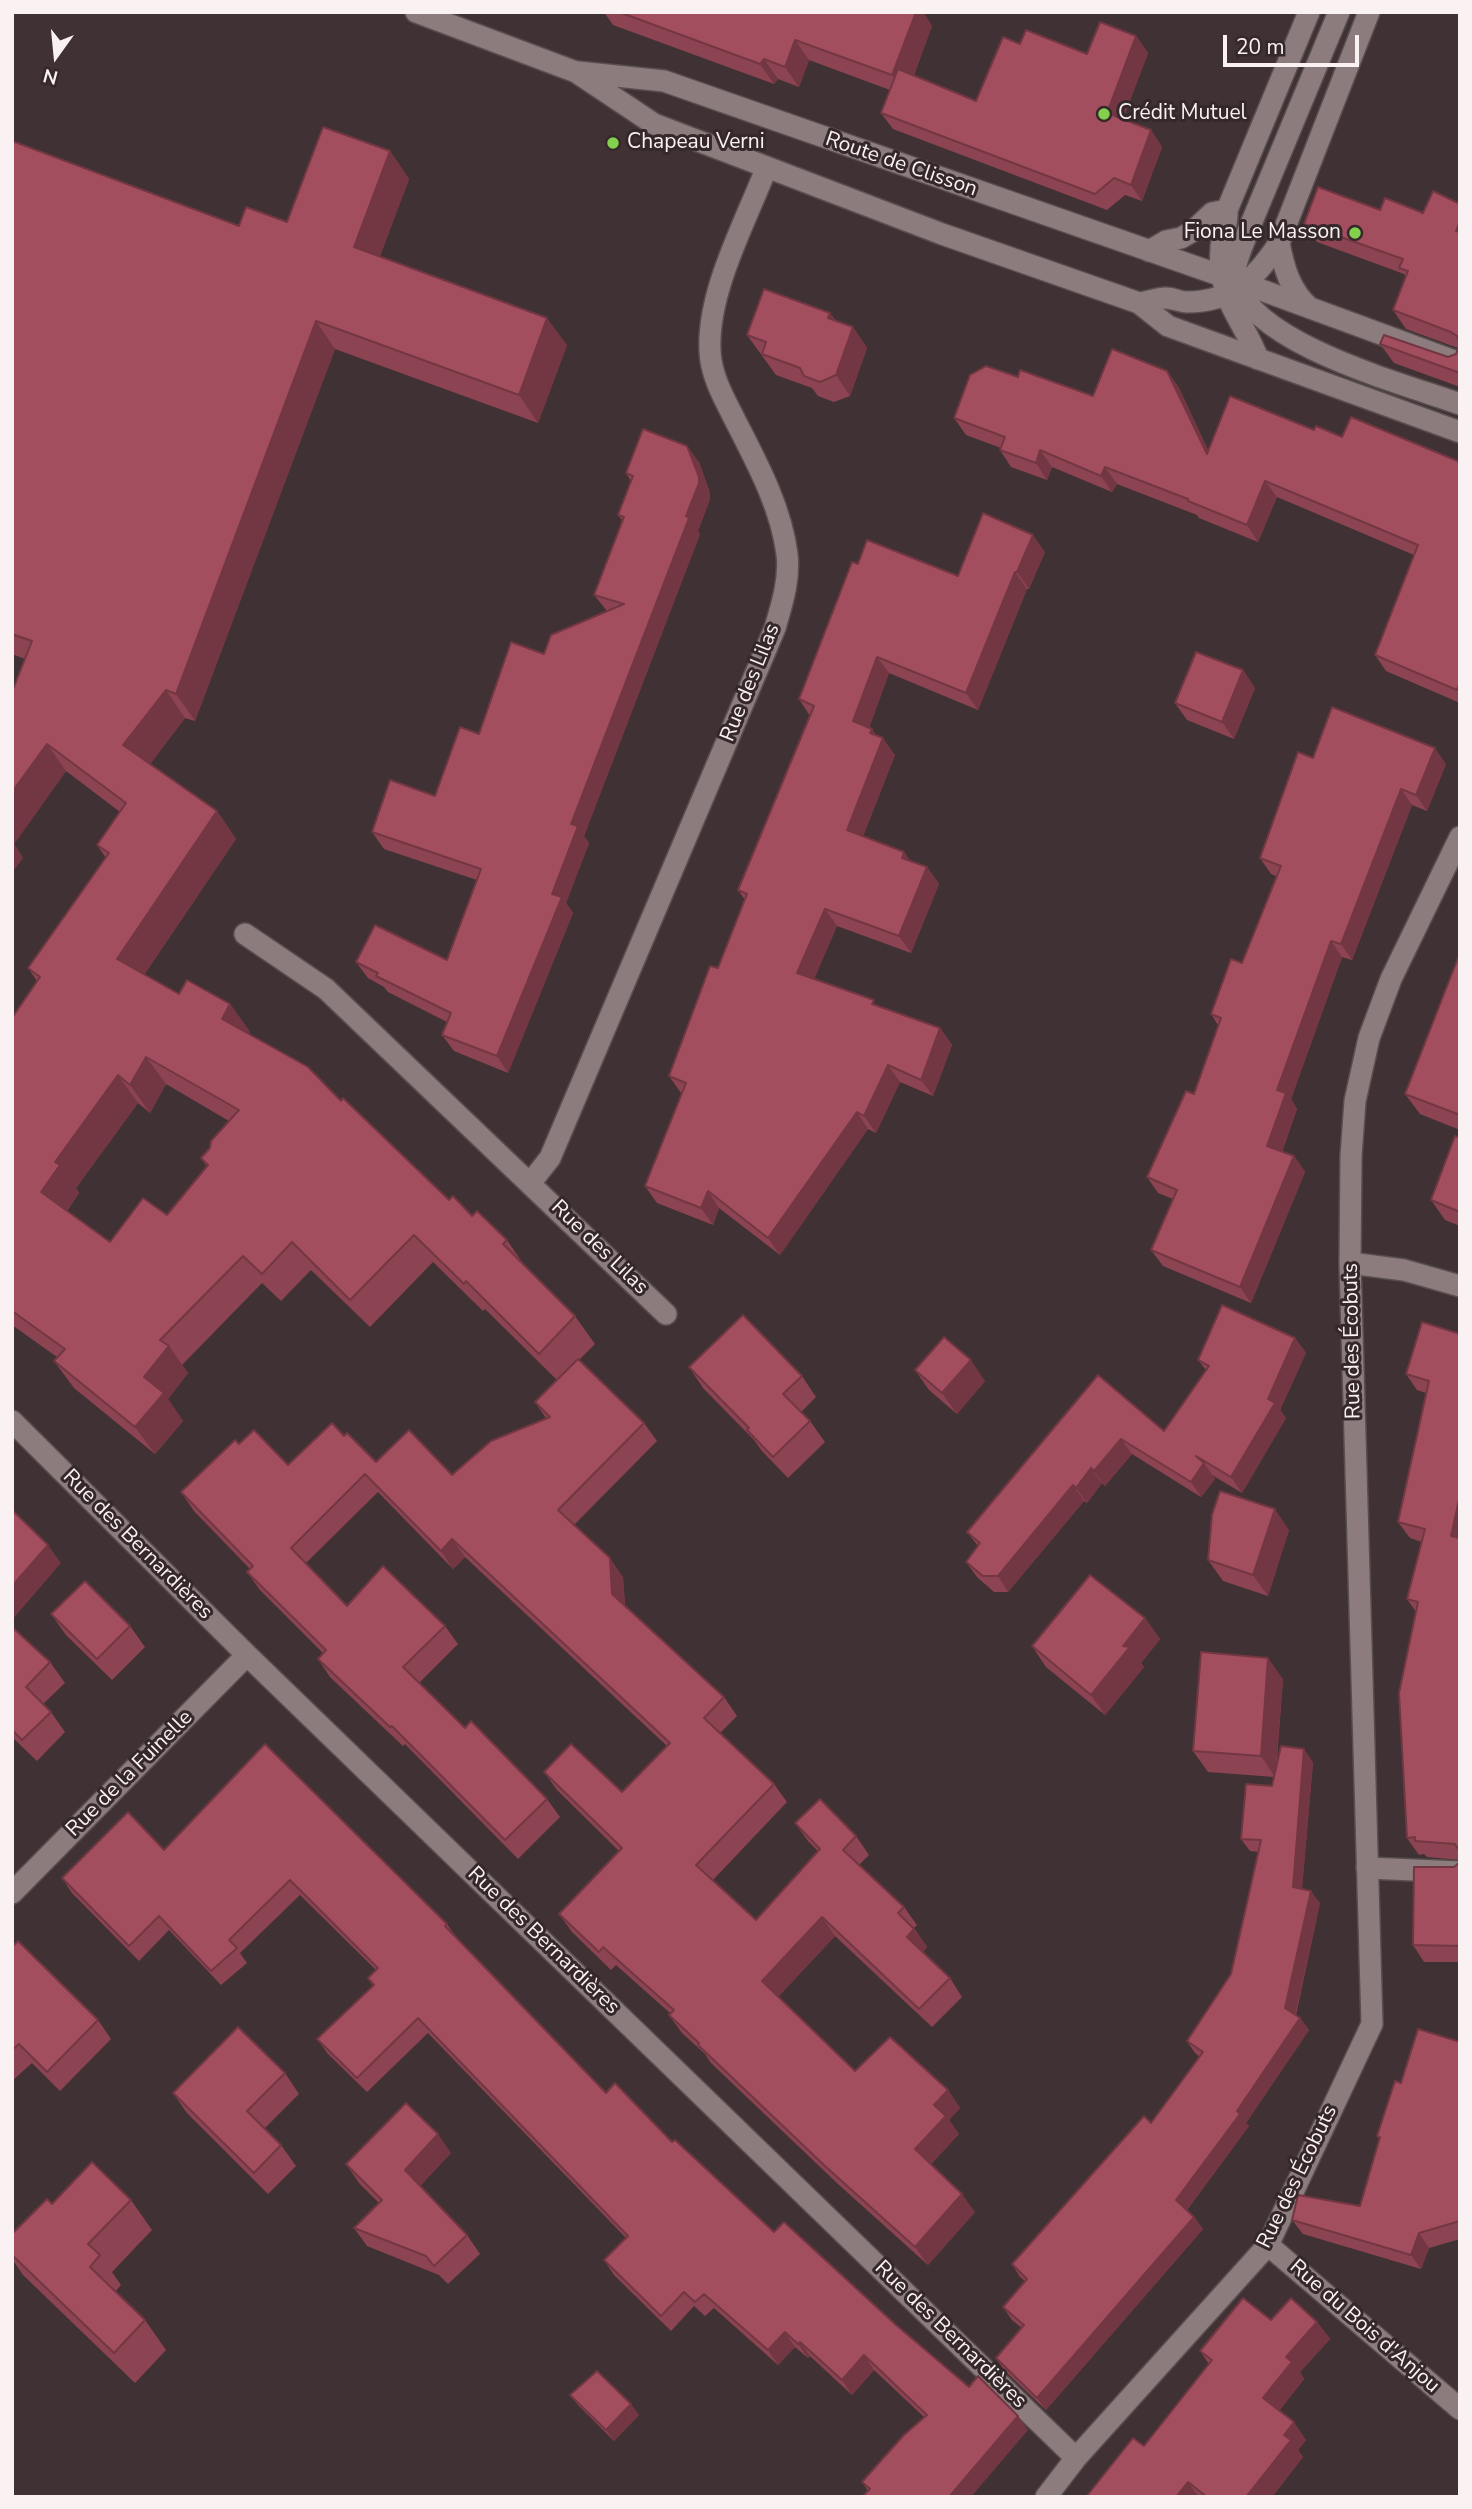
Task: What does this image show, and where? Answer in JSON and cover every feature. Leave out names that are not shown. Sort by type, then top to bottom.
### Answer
[{"type":"street","name":"Route de Clisson","points":[[416,12],[576,72],[654,124],[766,169],[1139,303],[1168,326],[1460,432]]},
{"type":"street","points":[[1258,359],[1233,285],[1223,236],[1228,222],[1227,210],[1309,12]]},
{"type":"street","points":[[1339,12],[1248,232],[1237,262],[1233,285],[1262,320],[1282,334],[1333,358],[1460,404]]},
{"type":"street","points":[[1233,285],[1262,268],[1279,243],[1369,12]]},
{"type":"street","name":"Route de Clisson","points":[[576,72],[664,81],[1149,251],[1233,285],[1311,309],[1460,363]]},
{"type":"street","name":"Rue des Lilas","points":[[531,1182],[550,1158],[561,1133],[775,628],[786,590],[787,555],[766,481],[716,381],[709,354],[710,325],[717,293],[766,169]]},
{"type":"street","points":[[1149,251],[1166,241],[1181,238],[1194,231],[1212,213],[1227,210]]},
{"type":"street","points":[[1279,243],[1291,285],[1311,309]]},
{"type":"street","name":"Route de Clisson","points":[[1139,303],[1167,298],[1186,302],[1233,285]]},
{"type":"street","name":"Rue des Écobuts","points":[[1046,2497],[1076,2458],[1268,2245],[1372,2024],[1350,1263],[1354,1101],[1369,1038],[1391,979],[1460,836]]},
{"type":"street","name":"Rue des Lilas","points":[[245,934],[327,989],[666,1314]]},
{"type":"street","points":[[1350,1263],[1404,1270],[1460,1286]]},
{"type":"street","name":"Rue des Bernardières","points":[[12,1421],[247,1655],[1076,2458]]},
{"type":"street","name":"Rue de la Fuinelle","points":[[12,1893],[247,1655]]},
{"type":"street","points":[[1367,1868],[1460,1871]]},
{"type":"street","name":"Rue du Bois d'Anjou","points":[[1268,2245],[1460,2409]]},
{"type":"building","points":[[619,12],[916,12],[892,75],[795,40],[785,67],[764,59],[760,64]]},
{"type":"building","points":[[1100,22],[1136,36],[1107,113],[1151,130],[1131,185],[1114,178],[1095,194],[881,113],[898,69],[976,101],[1003,37],[1020,44],[1026,30],[1087,54]]},
{"type":"building","points":[[323,127],[390,151],[354,247],[547,318],[519,395],[316,321],[176,694],[166,690],[123,745],[217,811],[117,959],[179,994],[187,980],[230,1004],[222,1019],[308,1067],[449,1200],[453,1196],[472,1216],[477,1211],[507,1240],[503,1244],[575,1316],[539,1354],[466,1281],[464,1284],[414,1235],[350,1300],[292,1242],[262,1274],[243,1256],[160,1340],[169,1346],[144,1377],[164,1393],[135,1427],[54,1361],[65,1349],[12,1311],[12,1018],[40,977],[28,968],[109,853],[97,845],[126,803],[47,744],[12,792],[12,692],[32,641],[12,634],[12,141],[239,226],[246,207],[287,222]],"holes":[[[146,1057],[239,1110],[211,1141],[210,1148],[201,1158],[208,1165],[167,1215],[143,1198],[110,1242],[41,1192],[60,1165],[55,1162],[118,1075],[130,1085]]]},
{"type":"building","points":[[1318,187],[1380,210],[1385,198],[1423,213],[1433,191],[1460,204],[1460,222],[1456,231],[1460,232],[1460,343],[1457,336],[1451,332],[1393,310],[1408,271],[1399,268],[1403,259],[1304,224]]},
{"type":"building","points":[[764,289],[830,313],[828,318],[853,327],[836,375],[820,382],[804,376],[800,368],[762,354],[766,342],[747,335]]},
{"type":"building","points":[[1384,335],[1448,357],[1456,354],[1460,343],[1460,373],[1380,344]]},
{"type":"building","points":[[1112,349],[1167,371],[1207,454],[1230,396],[1314,430],[1316,426],[1342,437],[1351,417],[1460,462],[1460,683],[1457,690],[1375,655],[1418,545],[1265,481],[1247,525],[1105,467],[1101,476],[1040,450],[1036,463],[1000,450],[1005,437],[954,418],[970,375],[986,366],[1018,377],[1020,370],[1093,396]]},
{"type":"building","points":[[643,429],[687,446],[699,483],[686,516],[689,518],[571,824],[578,826],[552,894],[562,897],[497,1056],[442,1035],[451,1013],[376,976],[378,973],[356,962],[375,925],[447,960],[481,869],[372,832],[390,780],[435,796],[460,727],[479,734],[511,642],[544,654],[551,635],[624,604],[594,595],[624,517],[618,515],[633,476],[626,473]]},
{"type":"building","points":[[983,513],[1033,535],[1015,572],[966,693],[877,657],[853,721],[872,729],[870,733],[883,738],[847,830],[904,852],[902,858],[927,867],[899,936],[825,909],[797,973],[874,1000],[872,1004],[940,1028],[921,1080],[888,1065],[864,1116],[857,1112],[768,1238],[708,1191],[701,1208],[645,1186],[686,1083],[669,1076],[710,966],[718,968],[747,894],[738,890],[814,706],[799,699],[852,562],[858,564],[867,540],[958,576]]},
{"type":"building","points":[[1196,652],[1243,670],[1222,722],[1175,703]]},
{"type":"building","points":[[1332,707],[1435,748],[1416,795],[1401,789],[1341,944],[1331,941],[1277,1090],[1286,1093],[1267,1146],[1294,1156],[1240,1287],[1151,1250],[1177,1190],[1147,1177],[1186,1091],[1194,1094],[1221,1018],[1211,1014],[1231,959],[1242,963],[1281,866],[1260,858],[1298,752],[1313,758]]},
{"type":"building","points":[[1460,953],[1460,1115],[1405,1094]]},
{"type":"building","points":[[1455,1136],[1460,1138],[1460,1212],[1431,1200]]},
{"type":"building","points":[[1222,1305],[1295,1338],[1268,1399],[1275,1403],[1231,1477],[1196,1456],[1204,1463],[1191,1482],[1121,1439],[1094,1471],[1091,1468],[1076,1488],[1073,1485],[998,1576],[983,1576],[966,1562],[980,1543],[967,1532],[1098,1375],[1164,1431],[1209,1366],[1198,1360]]},
{"type":"building","points":[[743,1315],[802,1376],[783,1394],[810,1421],[773,1457],[747,1430],[749,1428],[689,1367]]},
{"type":"building","points":[[1422,1322],[1460,1334],[1460,1495],[1451,1536],[1460,1538],[1460,1852],[1455,1844],[1407,1838],[1399,1693],[1418,1602],[1407,1599],[1425,1529],[1398,1522],[1429,1381],[1406,1374]]},
{"type":"building","points":[[944,1337],[971,1360],[942,1393],[915,1370]]},
{"type":"building","points":[[578,1359],[644,1423],[558,1510],[610,1558],[612,1594],[724,1697],[704,1718],[774,1784],[696,1865],[756,1920],[820,1849],[795,1823],[820,1799],[856,1836],[843,1850],[904,1907],[898,1913],[914,1929],[907,1937],[950,1978],[919,2009],[822,1917],[762,1981],[855,2071],[890,2037],[948,2090],[934,2105],[946,2116],[915,2149],[962,2194],[915,2247],[698,2045],[699,2043],[669,2015],[674,2010],[603,1947],[599,1952],[559,1914],[622,1848],[544,1772],[571,1744],[622,1792],[670,1743],[452,1539],[441,1551],[365,1474],[291,1548],[347,1606],[383,1566],[445,1626],[403,1667],[465,1728],[471,1721],[547,1799],[505,1840],[392,1726],[318,1659],[326,1650],[247,1572],[253,1566],[181,1492],[235,1440],[239,1444],[254,1430],[288,1465],[332,1423],[344,1436],[347,1433],[376,1462],[409,1430],[452,1475],[491,1441],[550,1417],[535,1402]]},
{"type":"building","points":[[1220,1491],[1275,1509],[1253,1575],[1208,1560],[1212,1515]]},
{"type":"building","points":[[12,1510],[48,1545],[12,1586]]},
{"type":"building","points":[[1090,1575],[1145,1618],[1123,1646],[1130,1647],[1091,1695],[1032,1646]]},
{"type":"building","points":[[85,1581],[130,1626],[97,1659],[51,1614]]},
{"type":"building","points":[[12,1627],[50,1662],[26,1687],[51,1712],[22,1740],[12,1730]]},
{"type":"building","points":[[1201,1652],[1268,1658],[1261,1756],[1193,1751]]},
{"type":"building","points":[[265,1744],[447,1924],[445,1926],[606,2093],[615,2083],[672,2142],[675,2140],[774,2232],[784,2222],[896,2325],[969,2387],[978,2376],[1018,2416],[949,2497],[862,2497],[870,2489],[862,2482],[904,2435],[927,2415],[864,2355],[842,2380],[785,2332],[768,2350],[704,2294],[695,2302],[684,2292],[661,2316],[604,2260],[628,2236],[418,2018],[357,2078],[317,2039],[374,1985],[368,1978],[378,1968],[290,1880],[229,1940],[237,1948],[211,1971],[159,1916],[129,1946],[62,1878],[128,1812],[164,1850]]},
{"type":"building","points":[[1281,1746],[1304,1749],[1293,1887],[1311,1891],[1285,2008],[1300,2018],[1237,2111],[1240,2114],[1176,2200],[1194,2217],[1037,2398],[996,2358],[1024,2325],[1003,2307],[1027,2279],[1012,2264],[1144,2116],[1151,2123],[1203,2052],[1187,2041],[1231,1974],[1261,1840],[1241,1839],[1246,1784],[1272,1786]]},
{"type":"building","points":[[1460,1862],[1460,1946],[1413,1945],[1414,1867],[1454,1867]]},
{"type":"building","points":[[18,1941],[98,2020],[47,2072],[19,2044],[12,2050],[12,1947]]},
{"type":"building","points":[[238,2027],[285,2073],[247,2111],[281,2145],[254,2173],[173,2093]]},
{"type":"building","points":[[1418,2029],[1460,2042],[1460,2221],[1419,2233],[1411,2255],[1292,2220],[1298,2195],[1360,2206],[1380,2137],[1377,2136],[1395,2081],[1401,2083]]},
{"type":"building","points":[[406,2103],[438,2134],[405,2170],[467,2235],[434,2266],[426,2256],[354,2228],[382,2200],[346,2164]]},
{"type":"building","points":[[92,2162],[131,2200],[88,2244],[100,2255],[90,2267],[145,2320],[114,2353],[12,2255],[12,2234],[47,2199],[52,2204]]},
{"type":"building","points":[[1243,2298],[1271,2320],[1291,2298],[1317,2322],[1286,2357],[1292,2362],[1263,2398],[1294,2422],[1284,2435],[1291,2440],[1246,2497],[1207,2497],[1188,2482],[1176,2497],[1086,2497],[1133,2438],[1144,2446],[1212,2360],[1200,2351]]},
{"type":"building","points":[[597,2371],[631,2404],[606,2430],[570,2395]]},
{"type":"place","name":"Crédit Mutuel","points":[[1104,114]]},
{"type":"place","name":"Chapeau Verni","points":[[613,143]]},
{"type":"place","name":"Fiona Le Masson","points":[[1355,233]]}]
